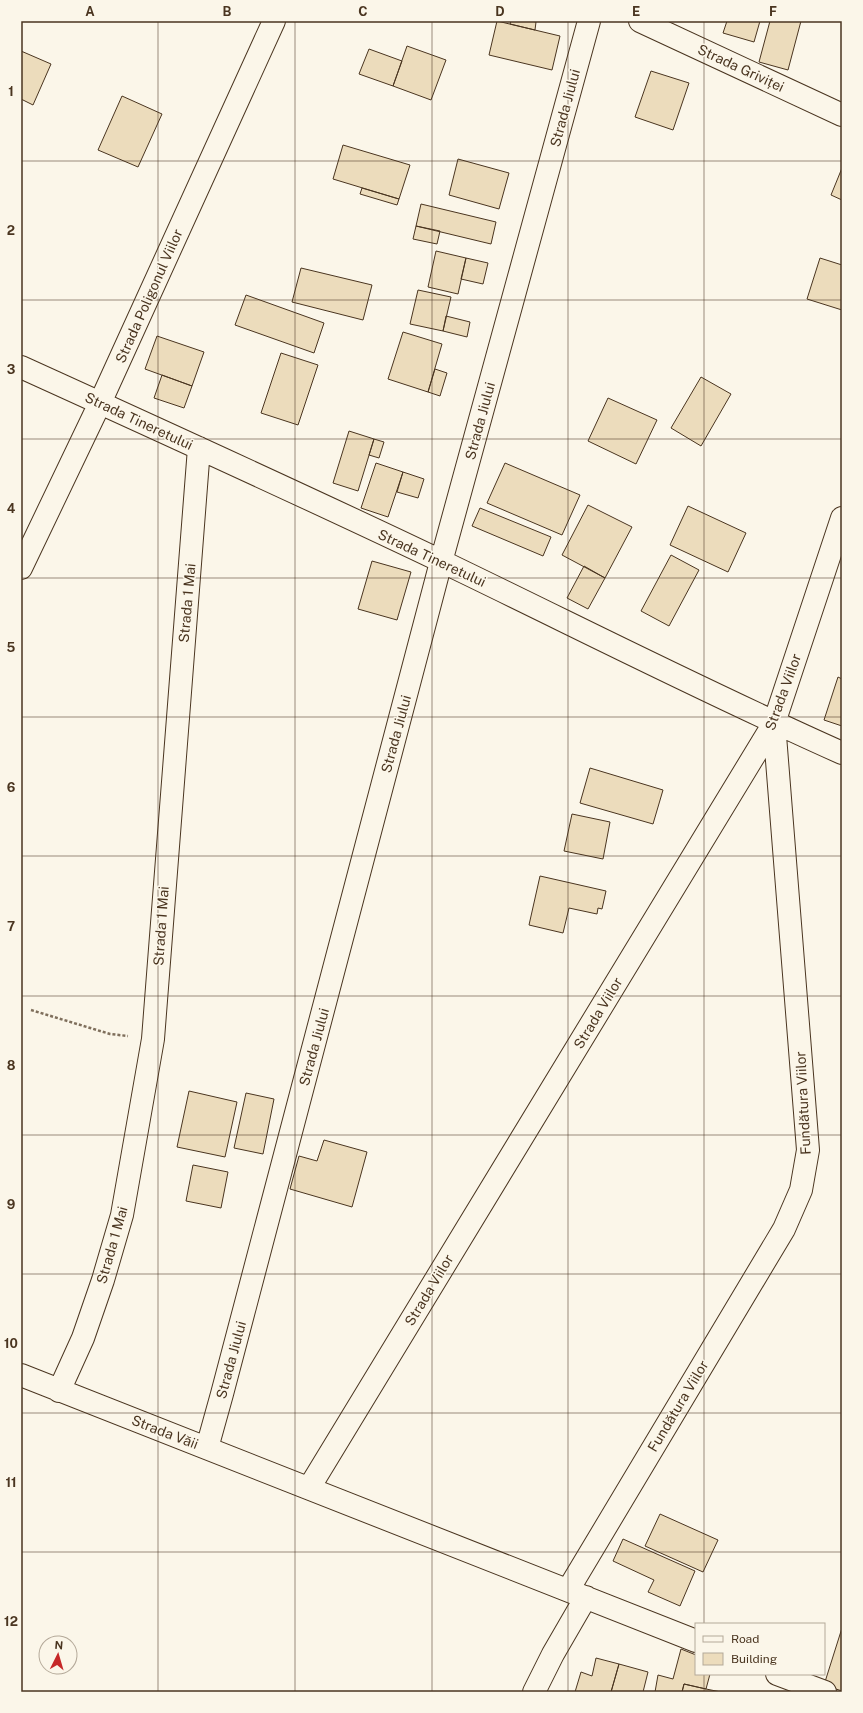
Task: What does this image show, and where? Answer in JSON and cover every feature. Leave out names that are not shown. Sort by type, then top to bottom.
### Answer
[{"type":"street","name":"Strada Poligonul Viilor","points":[[21,568],[100,403],[274,21]]},
{"type":"street","name":"Strada Jiului","points":[[207,1448],[441,562],[589,21]]},
{"type":"street","name":"Strada Griviței","points":[[640,21],[842,115]]},
{"type":"street","name":"Strada Tineretului","points":[[21,367],[199,448],[441,562],[774,723],[842,753]]},
{"type":"street","name":"Strada 1 Mai","points":[[59,1391],[83,1338],[103,1280],[122,1214],[152,1039],[199,448]]},
{"type":"street","name":"Strada Viilor","points":[[309,1488],[774,723],[842,518]]},
{"type":"street","name":"Fundătura Viilor","points":[[534,1692],[553,1654],[577,1594],[784,1228],[801,1190],[808,1150],[774,723]]},
{"type":"street","name":"Strada Văii","points":[[21,1376],[695,1641]]},
{"type":"street","points":[[780,1675],[826,1692]]},
{"type":"path","points":[[31,1010],[110,1034],[152,1039]]},
{"type":"building","points":[[497,21],[560,36],[552,70],[489,55]]},
{"type":"building","points":[[511,21],[536,22],[535,30],[510,24]]},
{"type":"building","points":[[727,21],[760,21],[754,42],[723,33]]},
{"type":"building","points":[[770,21],[801,21],[788,70],[759,62]]},
{"type":"building","points":[[407,46],[446,60],[431,100],[393,86]]},
{"type":"building","points":[[369,49],[402,61],[393,86],[359,74]]},
{"type":"building","points":[[21,51],[51,64],[33,105],[21,99]]},
{"type":"building","points":[[651,71],[689,83],[673,130],[635,117]]},
{"type":"building","points":[[122,96],[162,114],[138,167],[98,150]]},
{"type":"building","points":[[343,145],[410,165],[399,199],[333,179]]},
{"type":"building","points":[[458,159],[509,173],[499,209],[449,195]]},
{"type":"building","points":[[842,168],[842,200],[831,195]]},
{"type":"building","points":[[362,188],[399,199],[397,205],[360,194]]},
{"type":"building","points":[[421,204],[496,222],[491,244],[416,226]]},
{"type":"building","points":[[416,226],[440,231],[437,244],[413,239]]},
{"type":"building","points":[[436,251],[466,258],[458,294],[428,287]]},
{"type":"building","points":[[466,258],[488,263],[483,284],[461,279]]},
{"type":"building","points":[[820,258],[842,265],[842,310],[807,299]]},
{"type":"building","points":[[301,268],[372,285],[363,320],[292,302]]},
{"type":"building","points":[[418,290],[451,297],[443,331],[410,324]]},
{"type":"building","points":[[246,295],[324,323],[314,353],[235,325]]},
{"type":"building","points":[[446,316],[470,322],[467,337],[443,331]]},
{"type":"building","points":[[403,332],[442,344],[428,392],[388,379]]},
{"type":"building","points":[[157,336],[204,352],[192,386],[145,369]]},
{"type":"building","points":[[281,353],[318,365],[298,425],[261,413]]},
{"type":"building","points":[[435,369],[447,373],[440,396],[428,392]]},
{"type":"building","points":[[162,375],[192,386],[184,408],[154,398]]},
{"type":"building","points":[[701,377],[731,394],[701,446],[671,428]]},
{"type":"building","points":[[608,398],[657,420],[636,464],[588,441]]},
{"type":"building","points":[[349,431],[374,439],[358,491],[333,483]]},
{"type":"building","points":[[374,439],[384,442],[379,458],[369,455]]},
{"type":"building","points":[[376,463],[403,472],[388,517],[361,508]]},
{"type":"building","points":[[505,463],[580,495],[562,535],[487,503]]},
{"type":"building","points":[[403,472],[424,479],[418,498],[397,492]]},
{"type":"building","points":[[588,505],[632,527],[605,578],[562,555]]},
{"type":"building","points":[[688,506],[746,533],[728,572],[670,545]]},
{"type":"building","points":[[480,508],[551,537],[543,556],[472,526]]},
{"type":"building","points":[[671,555],[699,570],[669,626],[641,611]]},
{"type":"building","points":[[372,561],[411,572],[397,620],[358,609]]},
{"type":"building","points":[[584,566],[605,578],[588,609],[567,598]]},
{"type":"building","points":[[838,677],[842,679],[842,726],[824,720]]},
{"type":"building","points":[[590,768],[663,790],[653,824],[580,803]]},
{"type":"building","points":[[572,814],[610,822],[603,859],[564,851]]},
{"type":"building","points":[[540,876],[606,891],[602,909],[598,908],[597,914],[569,908],[563,933],[529,925]]},
{"type":"building","points":[[189,1091],[237,1102],[225,1157],[177,1147]]},
{"type":"building","points":[[246,1093],[274,1099],[263,1154],[234,1148]]},
{"type":"building","points":[[324,1140],[367,1152],[352,1207],[290,1189],[299,1156],[317,1161]]},
{"type":"building","points":[[193,1165],[228,1172],[221,1208],[186,1201]]},
{"type":"building","points":[[660,1514],[718,1540],[703,1572],[645,1546]]},
{"type":"building","points":[[623,1539],[695,1571],[680,1606],[648,1592],[654,1580],[613,1561]]},
{"type":"building","points":[[842,1628],[842,1691],[824,1685]]},
{"type":"building","points":[[681,1649],[695,1655],[695,1675],[710,1675],[706,1689],[684,1684],[682,1692],[655,1692],[658,1675],[673,1679]]},
{"type":"building","points":[[596,1658],[619,1664],[611,1692],[575,1692],[581,1672],[592,1676]]},
{"type":"building","points":[[619,1664],[648,1672],[643,1692],[611,1692]]},
{"type":"building","points":[[684,1684],[706,1689],[721,1692],[682,1692]]}]
